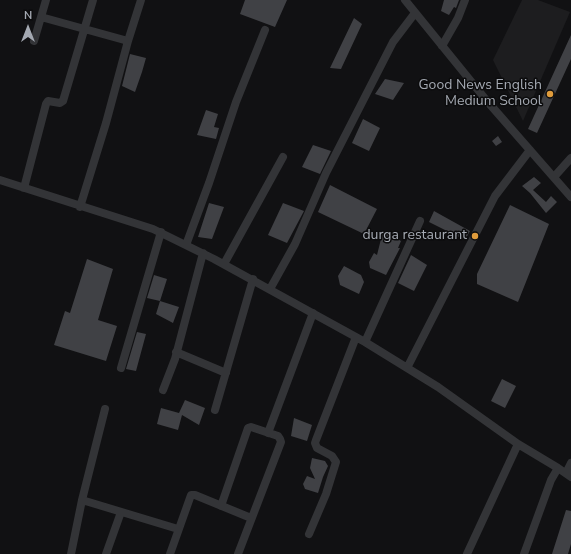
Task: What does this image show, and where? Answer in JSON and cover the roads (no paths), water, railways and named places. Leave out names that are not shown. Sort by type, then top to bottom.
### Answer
[{"type":"street","points":[[34,41],[46,0]]},
{"type":"street","points":[[24,188],[46,104],[48,102],[60,103],[63,101],[93,0]]},
{"type":"street","points":[[80,207],[141,0]]},
{"type":"street","points":[[442,46],[458,18],[465,0]]},
{"type":"street","points":[[407,1],[486,101],[571,197]]},
{"type":"street","points":[[270,289],[295,244],[326,174],[393,42],[415,13]]},
{"type":"street","points":[[41,17],[128,41]]},
{"type":"street","points":[[186,244],[209,183],[236,102],[265,30]]},
{"type":"street","points":[[407,368],[495,196],[530,150]]},
{"type":"street","points":[[224,264],[283,158]]},
{"type":"street","points":[[554,177],[571,158]]},
{"type":"street","points":[[0,180],[161,232],[186,244],[253,279],[365,342],[438,387],[518,444],[568,475],[571,463]]},
{"type":"street","points":[[365,342],[420,221]]},
{"type":"street","points":[[121,368],[161,232]]},
{"type":"street","points":[[163,390],[176,352],[203,253]]},
{"type":"street","points":[[215,410],[253,279]]},
{"type":"street","points":[[268,433],[313,313]]},
{"type":"street","points":[[309,534],[326,494],[336,462],[332,456],[317,448],[315,443],[321,431],[356,337]]},
{"type":"street","points":[[176,352],[226,372]]},
{"type":"street","points":[[70,554],[105,409]]},
{"type":"street","points":[[221,506],[248,428],[251,427],[278,436],[281,442],[238,554]]},
{"type":"street","points":[[467,554],[518,444]]},
{"type":"street","points":[[524,554],[551,480],[558,468]]},
{"type":"street","points":[[170,554],[191,495],[195,495],[251,518]]},
{"type":"street","points":[[82,500],[178,529]]},
{"type":"street","points":[[106,554],[121,512]]},
{"type":"place","name":"Good News English Medium School","points":[[550,94]]},
{"type":"place","name":"durga restaurant","points":[[475,236]]}]
